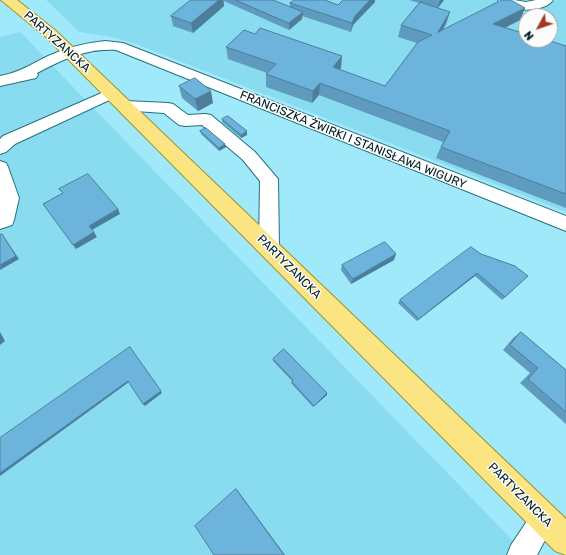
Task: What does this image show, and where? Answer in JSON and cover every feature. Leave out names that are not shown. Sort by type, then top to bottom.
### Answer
[{"type":"main road","name":"PARTYZANCKA","points":[[8,0],[46,30],[120,100],[566,540]]},
{"type":"street","points":[[504,0],[513,5],[524,7],[547,0]]},
{"type":"street","name":"FRANCISZKA ŻWIRKI I STANISŁAWA WIGURY","points":[[0,81],[66,68],[75,57],[117,53],[140,55],[566,224]]},
{"type":"street","points":[[0,148],[9,140],[120,100],[168,108],[184,121],[201,119],[249,156],[269,179],[269,248]]},
{"type":"street","points":[[0,167],[10,198],[5,220],[0,222]]},
{"type":"street","points":[[521,555],[544,518]]},
{"type":"shaded area","points":[[46,0],[500,0],[518,11],[518,48],[558,48],[558,8],[537,8],[557,0],[566,0],[566,212],[136,44],[112,37],[79,32]]},
{"type":"shaded area","points":[[21,32],[527,555],[0,555],[0,37]]},
{"type":"building","points":[[191,0],[219,0],[191,23],[171,16]]},
{"type":"building","points":[[236,0],[273,0],[303,12],[289,23]]},
{"type":"building","points":[[295,0],[325,0],[338,5],[343,0],[370,0],[355,16],[352,23],[290,3]]},
{"type":"building","points":[[502,0],[511,0],[525,8],[518,8],[518,12],[493,24],[518,32],[518,48],[558,48],[558,43],[566,46],[566,194],[441,147],[450,131],[320,83],[313,91],[266,74],[276,64],[226,47],[244,30],[255,34],[260,28],[342,56],[333,67],[385,86],[418,42],[432,35],[401,25],[420,2],[450,12],[438,32]]},
{"type":"building","points":[[195,78],[211,91],[195,99],[179,86]]},
{"type":"building","points":[[228,116],[247,131],[241,135],[222,119]]},
{"type":"building","points":[[206,128],[225,144],[219,148],[200,131]]},
{"type":"building","points":[[88,174],[118,209],[89,226],[94,232],[73,245],[43,204],[63,193],[59,189]]},
{"type":"building","points":[[2,234],[16,256],[0,265],[0,235]]},
{"type":"building","points":[[385,242],[396,254],[353,279],[342,265]]},
{"type":"building","points":[[471,247],[481,254],[515,266],[528,276],[505,297],[477,273],[419,319],[400,300]]},
{"type":"building","points":[[521,332],[566,370],[566,412],[528,379],[538,368],[510,345]]},
{"type":"building","points":[[130,347],[161,391],[143,404],[128,381],[0,473],[0,438]]},
{"type":"building","points":[[284,349],[327,393],[314,406],[292,382],[293,380],[273,359]]},
{"type":"building","points":[[236,489],[284,555],[214,555],[195,526]]}]
